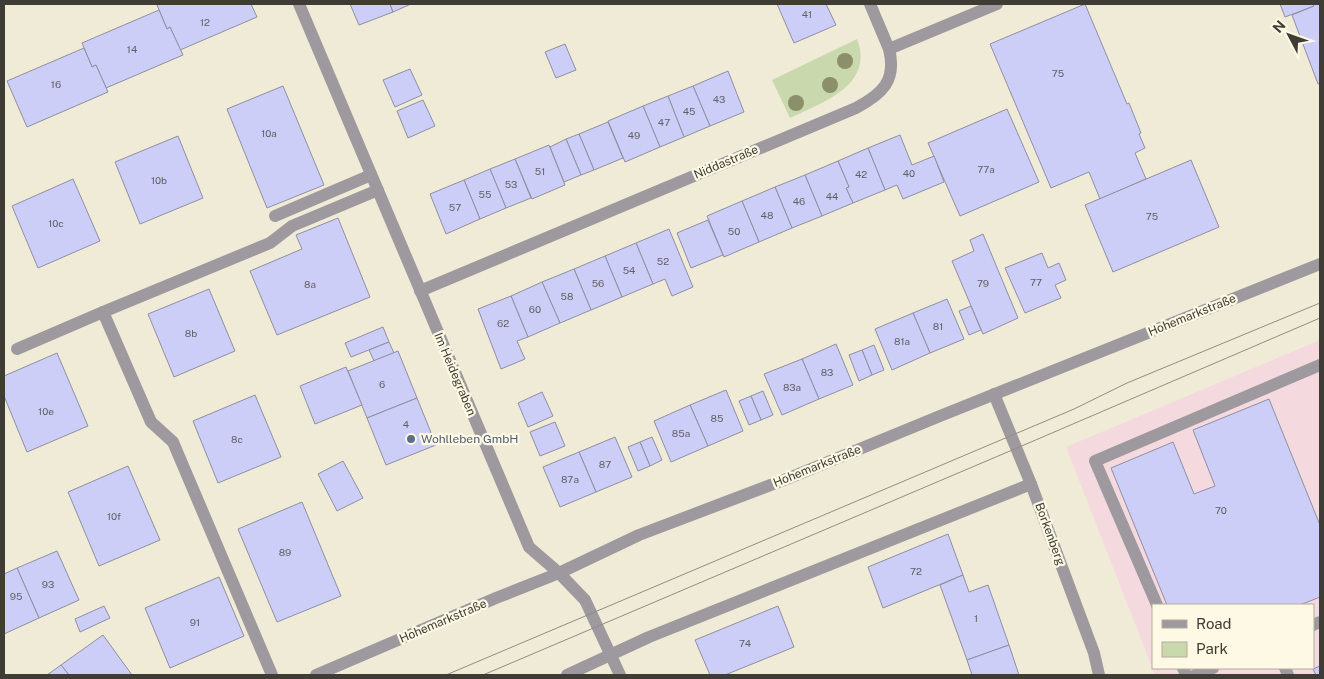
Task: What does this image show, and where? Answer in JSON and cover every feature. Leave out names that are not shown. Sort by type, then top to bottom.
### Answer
[{"type":"street","name":"Im Heidegraben","points":[[299,4],[529,547],[559,573],[585,600],[620,675]]},
{"type":"street","points":[[870,4],[890,49],[997,4]]},
{"type":"street","name":"Niddastraße","points":[[420,291],[856,108],[871,100],[888,82],[892,70],[890,49]]},
{"type":"street","points":[[275,216],[372,175]]},
{"type":"street","points":[[17,349],[270,243],[292,226],[378,190]]},
{"type":"street","name":"Hohemarkstraße","points":[[316,675],[559,573],[639,535],[789,478],[1320,264]]},
{"type":"street","points":[[103,312],[151,422],[173,442],[272,675]]},
{"type":"street","points":[[1157,604],[1095,461],[1320,365]]},
{"type":"street","name":"Borkenberg","points":[[994,394],[1031,484],[1094,653],[1098,675]]},
{"type":"street","points":[[567,675],[658,634],[1031,484]]},
{"type":"street","points":[[1195,675],[1210,669]]},
{"type":"shaded area","points":[[1320,340],[1320,675],[1155,675],[1153,669],[1314,669],[1314,604],[1152,604],[1152,667],[1066,447]]},
{"type":"green space","points":[[857,39],[861,55],[859,69],[852,80],[830,99],[790,118],[772,80]]},
{"type":"building","points":[[251,4],[257,17],[180,50],[170,27],[167,29],[157,5]]},
{"type":"building","points":[[350,4],[390,4],[393,12],[359,25]]},
{"type":"building","points":[[390,4],[411,4],[393,12]]},
{"type":"building","points":[[777,4],[826,4],[836,25],[794,43]]},
{"type":"building","points":[[1085,4],[1127,104],[1129,103],[1145,148],[1135,153],[1146,179],[1100,199],[1089,172],[1051,188],[990,44]]},
{"type":"building","points":[[1280,4],[1312,4],[1314,6],[1285,17]]},
{"type":"building","points":[[1312,4],[1320,4],[1320,83],[1318,84],[1292,15],[1314,6]]},
{"type":"building","points":[[159,10],[167,29],[170,27],[183,55],[106,88],[96,65],[92,67],[82,43]]},
{"type":"building","points":[[565,44],[576,70],[556,78],[545,52]]},
{"type":"building","points":[[84,48],[92,67],[96,65],[108,92],[27,127],[7,81]]},
{"type":"building","points":[[410,69],[422,95],[395,107],[383,80]]},
{"type":"building","points":[[728,71],[744,112],[710,126],[693,86]]},
{"type":"building","points":[[283,86],[324,185],[267,208],[227,109]]},
{"type":"building","points":[[693,86],[710,126],[684,137],[668,96]]},
{"type":"building","points":[[668,96],[684,137],[660,147],[643,106]]},
{"type":"building","points":[[423,100],[435,126],[408,138],[397,111]]},
{"type":"building","points":[[643,106],[660,147],[625,162],[608,121]]},
{"type":"building","points":[[1007,109],[1039,182],[960,216],[928,143]]},
{"type":"building","points":[[608,122],[623,158],[594,170],[579,134]]},
{"type":"building","points":[[579,134],[594,170],[581,175],[566,139]]},
{"type":"building","points":[[900,135],[912,165],[934,156],[944,182],[903,199],[897,185],[885,190],[868,148]]},
{"type":"building","points":[[178,136],[203,198],[140,224],[115,162]]},
{"type":"building","points":[[566,139],[581,175],[564,182],[550,147]]},
{"type":"building","points":[[549,145],[565,185],[532,199],[515,159]]},
{"type":"building","points":[[868,148],[885,190],[853,203],[846,188],[849,187],[838,161]]},
{"type":"building","points":[[515,159],[531,198],[506,208],[490,169]]},
{"type":"building","points":[[1191,160],[1219,227],[1113,272],[1085,205]]},
{"type":"building","points":[[838,161],[849,187],[846,188],[853,203],[822,216],[805,175]]},
{"type":"building","points":[[490,169],[506,208],[480,219],[464,180]]},
{"type":"building","points":[[805,175],[822,216],[792,228],[775,187]]},
{"type":"building","points":[[73,179],[100,241],[38,268],[12,206]]},
{"type":"building","points":[[464,180],[480,219],[446,234],[430,194]]},
{"type":"building","points":[[775,187],[792,228],[759,242],[742,201]]},
{"type":"building","points":[[742,201],[759,242],[724,257],[707,216]]},
{"type":"building","points":[[338,218],[370,297],[277,335],[250,271],[302,249],[296,235]]},
{"type":"building","points":[[708,220],[723,255],[691,268],[677,233]]},
{"type":"building","points":[[669,229],[693,287],[672,296],[665,279],[653,284],[636,243]]},
{"type":"building","points":[[983,234],[1018,318],[983,334],[952,261],[974,251],[970,240]]},
{"type":"building","points":[[636,243],[653,284],[622,297],[605,256]]},
{"type":"building","points":[[1042,253],[1048,268],[1059,263],[1066,280],[1055,285],[1061,298],[1025,313],[1005,268]]},
{"type":"building","points":[[605,256],[622,297],[591,310],[574,269]]},
{"type":"building","points":[[574,269],[591,310],[560,323],[542,282]]},
{"type":"building","points":[[542,282],[560,323],[528,337],[511,296]]},
{"type":"building","points":[[209,289],[235,351],[174,377],[148,314]]},
{"type":"building","points":[[511,296],[528,337],[517,341],[525,359],[501,369],[478,309]]},
{"type":"building","points":[[947,299],[964,339],[930,353],[913,313]]},
{"type":"building","points":[[971,306],[981,330],[969,335],[959,311]]},
{"type":"building","points":[[913,313],[930,353],[892,370],[875,329]]},
{"type":"building","points":[[383,327],[389,342],[351,357],[345,343]]},
{"type":"building","points":[[389,342],[394,353],[374,361],[369,350]]},
{"type":"building","points":[[836,344],[853,385],[819,399],[802,359]]},
{"type":"building","points":[[874,345],[884,370],[872,375],[862,350]]},
{"type":"building","points":[[862,350],[872,375],[859,381],[849,355]]},
{"type":"building","points":[[398,351],[417,398],[367,418],[348,371]]},
{"type":"building","points":[[57,353],[88,426],[27,452],[4,396],[4,376]]},
{"type":"building","points":[[802,359],[819,399],[782,415],[764,374]]},
{"type":"building","points":[[346,367],[362,405],[315,424],[300,386]]},
{"type":"building","points":[[726,390],[743,431],[708,446],[690,405]]},
{"type":"building","points":[[763,391],[773,415],[761,420],[751,396]]},
{"type":"building","points":[[542,392],[553,416],[528,427],[518,403]]},
{"type":"building","points":[[255,395],[281,457],[218,483],[193,421]]},
{"type":"building","points":[[751,396],[761,420],[749,425],[739,401]]},
{"type":"building","points":[[417,398],[436,445],[386,465],[367,418]]},
{"type":"building","points":[[1269,399],[1320,525],[1320,597],[1302,604],[1167,604],[1111,468],[1173,442],[1194,494],[1215,486],[1193,430]]},
{"type":"building","points":[[690,405],[708,446],[671,462],[654,421]]},
{"type":"building","points":[[555,422],[565,446],[540,456],[530,432]]},
{"type":"building","points":[[615,437],[632,477],[596,492],[579,452]]},
{"type":"building","points":[[652,437],[662,460],[650,466],[640,442]]},
{"type":"building","points":[[640,442],[650,466],[638,471],[628,447]]},
{"type":"building","points":[[579,452],[596,492],[560,507],[543,467]]},
{"type":"building","points":[[343,461],[363,498],[337,511],[318,474]]},
{"type":"building","points":[[128,466],[160,540],[99,566],[68,492]]},
{"type":"building","points":[[302,502],[341,596],[277,622],[238,529]]},
{"type":"building","points":[[948,534],[963,575],[883,608],[868,567]]},
{"type":"building","points":[[57,551],[79,600],[39,618],[17,568]]},
{"type":"building","points":[[17,568],[39,618],[4,634],[4,574]]},
{"type":"building","points":[[963,575],[969,592],[988,585],[1009,645],[967,660],[940,585]]},
{"type":"building","points":[[219,577],[244,636],[170,668],[145,608]]},
{"type":"building","points":[[104,606],[110,618],[80,632],[75,619]]},
{"type":"building","points":[[778,606],[794,647],[725,675],[710,675],[695,640]]},
{"type":"building","points":[[103,635],[132,675],[69,675],[61,665]]},
{"type":"building","points":[[1009,645],[1019,675],[972,675],[967,660]]},
{"type":"building","points":[[61,665],[69,675],[47,675]]},
{"type":"building","points":[[1320,666],[1320,675],[1316,675],[1314,669]]},
{"type":"tram line","points":[[446,675],[1074,409],[1127,383],[1320,303]]},
{"type":"tram line","points":[[483,675],[1320,318]]},
{"type":"place","name":"Wohlleben GmbH","points":[[411,439]]}]
